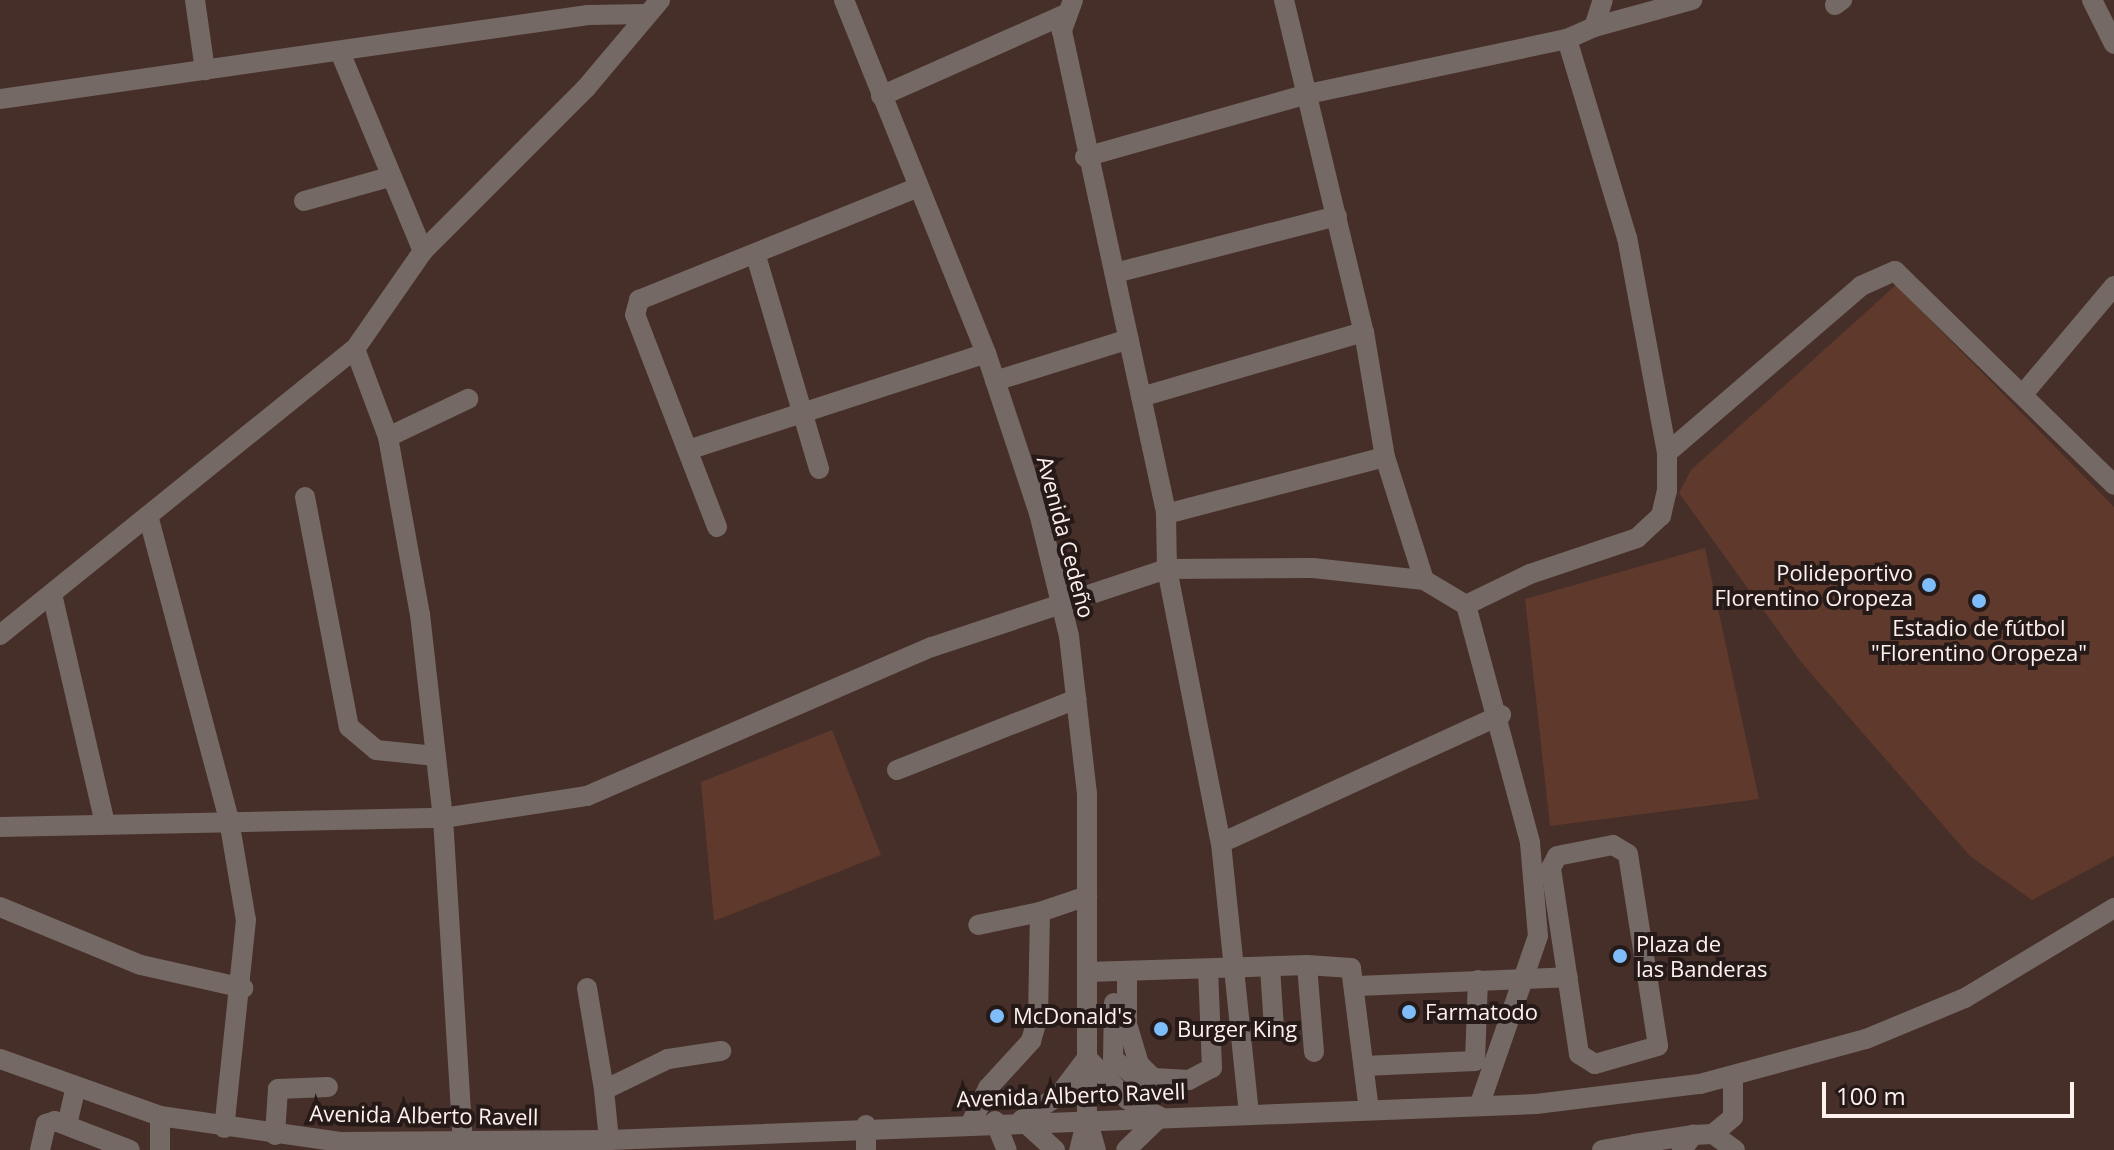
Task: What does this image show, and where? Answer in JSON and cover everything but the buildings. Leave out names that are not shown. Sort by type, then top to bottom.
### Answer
[{"type":"street","points":[[195,0],[205,70]]},
{"type":"street","name":"Avenida Cedeño","points":[[844,0],[916,188],[986,353],[1062,604],[1076,699],[1087,896],[1087,1119]]},
{"type":"street","points":[[1284,0],[1364,332],[1385,457],[1424,580]]},
{"type":"street","points":[[1594,27],[1603,0]]},
{"type":"street","points":[[1085,157],[1308,94],[1567,39],[1594,27],[1692,0]]},
{"type":"street","points":[[2092,0],[2114,44]]},
{"type":"street","points":[[0,99],[340,52],[588,7],[653,7]]},
{"type":"street","points":[[0,635],[149,519],[355,349],[423,251],[586,88],[653,7]]},
{"type":"street","points":[[881,96],[1069,8],[1085,157],[1115,273],[1166,514],[1167,569],[1221,843],[1237,968],[1249,1114]]},
{"type":"street","points":[[1466,605],[1530,574],[1637,538],[1661,516],[1667,453],[1627,238],[1567,39]]},
{"type":"street","points":[[340,52],[389,177],[423,251]]},
{"type":"street","points":[[304,201],[389,177]]},
{"type":"street","points":[[717,527],[691,449],[636,306],[916,188]]},
{"type":"street","points":[[1115,273],[1337,216]]},
{"type":"street","points":[[756,256],[799,411],[819,469]]},
{"type":"street","points":[[1667,453],[1883,272],[1895,271],[2024,393],[2114,485]]},
{"type":"street","points":[[2024,393],[2114,286]]},
{"type":"street","points":[[1141,397],[1364,332]]},
{"type":"street","points":[[995,381],[1129,339]]},
{"type":"street","points":[[355,349],[388,437],[436,756],[443,818],[463,1142]]},
{"type":"street","points":[[691,449],[799,411],[986,353]]},
{"type":"street","points":[[388,437],[468,399]]},
{"type":"street","points":[[1166,514],[1385,457]]},
{"type":"street","points":[[305,497],[349,727],[376,750],[436,756]]},
{"type":"street","points":[[149,519],[229,820],[246,920],[243,988],[224,1128]]},
{"type":"street","points":[[0,827],[443,818],[587,796],[932,647],[1167,569],[1313,568],[1424,580],[1466,605],[1501,715],[1530,843],[1538,936],[1479,1106]]},
{"type":"street","points":[[52,594],[105,823]]},
{"type":"street","points":[[897,770],[1076,699]]},
{"type":"street","points":[[1221,843],[1501,715]]},
{"type":"street","points":[[1622,848],[1655,1052],[1584,1062],[1568,977],[1551,861],[1622,848]]},
{"type":"street","points":[[978,925],[1040,912],[1087,896]]},
{"type":"street","points":[[0,907],[141,965],[243,988]]},
{"type":"street","name":"Avenida Alberto Ravell","points":[[0,1059],[160,1116],[340,1146],[609,1140],[685,1142],[866,1125],[1479,1106],[1733,1077],[1917,1020],[2020,968],[2114,908]]},
{"type":"street","points":[[972,1121],[988,1088],[1036,1034],[1040,912]]},
{"type":"street","points":[[1087,972],[1307,965],[1351,968],[1357,986],[1369,1110]]},
{"type":"street","points":[[1307,965],[1314,1052]]},
{"type":"street","points":[[1270,967],[1274,1029]]},
{"type":"street","points":[[1121,971],[1127,1024],[1139,1064],[1153,1078],[1189,1080],[1212,1068],[1208,969]]},
{"type":"street","points":[[1121,971],[1113,1059],[1154,1091]]},
{"type":"street","points":[[1357,986],[1568,977]]},
{"type":"street","points":[[1364,1066],[1475,1061],[1478,980]]},
{"type":"street","points":[[587,988],[609,1140]]},
{"type":"street","points":[[604,1090],[668,1059],[721,1051]]},
{"type":"street","points":[[1055,1150],[1022,1120],[1059,1095],[1087,1058],[1128,1100],[1160,1117],[1126,1150]]},
{"type":"street","points":[[1696,1140],[1733,1117],[1733,1077]]},
{"type":"street","points":[[67,1125],[76,1087]]},
{"type":"street","points":[[275,1135],[278,1089],[328,1087]]},
{"type":"street","points":[[160,1116],[160,1150]]},
{"type":"street","points":[[1079,1150],[1087,1119]]},
{"type":"street","points":[[1087,1119],[1096,1150]]},
{"type":"street","points":[[995,1121],[1007,1150]]},
{"type":"street","points":[[40,1150],[46,1124],[67,1125],[130,1150]]},
{"type":"street","points":[[866,1125],[866,1150]]},
{"type":"street","points":[[1602,1150],[1696,1140],[1735,1150]]},
{"type":"shaded area","name":"Polideportivo Florentino Oropeza","points":[[1896,285],[2114,507],[2114,856],[2032,900],[1970,856],[1801,662],[1679,493],[1691,470]]},
{"type":"shaded area","points":[[1705,548],[1759,799],[1550,826],[1525,599]]},
{"type":"shaded area","points":[[832,730],[881,855],[714,921],[701,782]]},
{"type":"place","name":"Polideportivo Florentino Oropeza","points":[[1929,585]]},
{"type":"place","name":"Estadio de fútbol \"Florentino Oropeza\"","points":[[1979,601]]},
{"type":"place","name":"Plaza de las Banderas","points":[[1620,956]]},
{"type":"place","name":"Farmatodo","points":[[1409,1012]]},
{"type":"place","name":"McDonald's","points":[[997,1016]]},
{"type":"place","name":"Burger King","points":[[1161,1029]]}]
